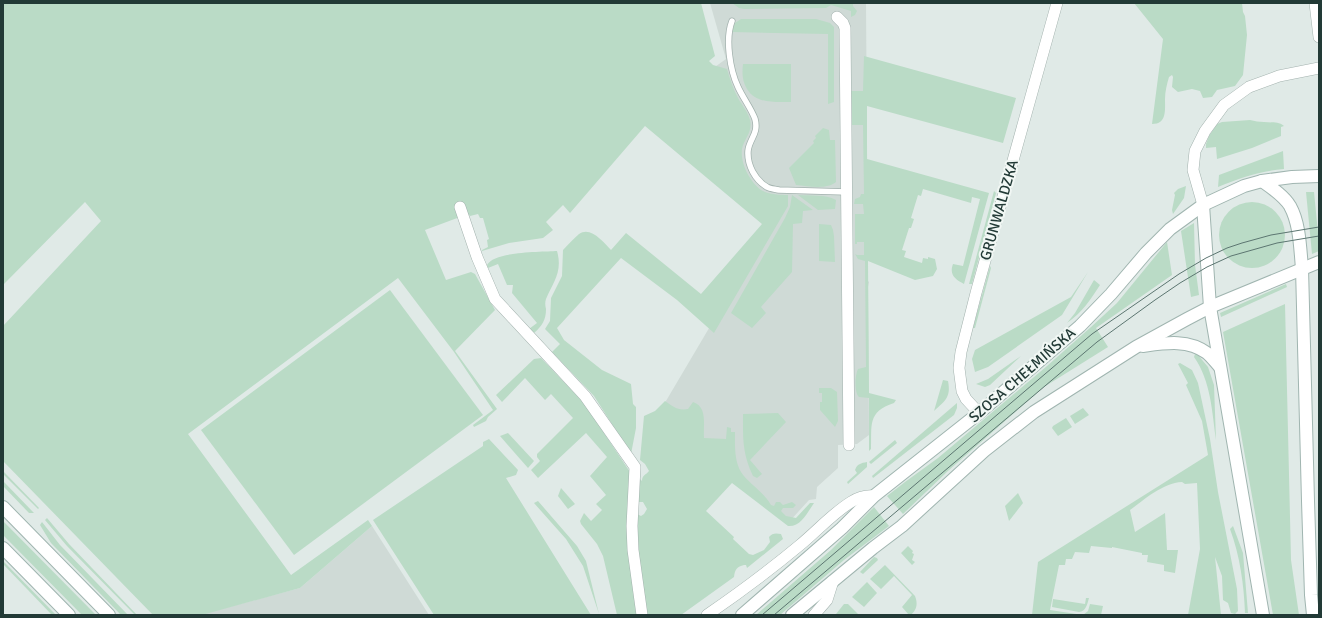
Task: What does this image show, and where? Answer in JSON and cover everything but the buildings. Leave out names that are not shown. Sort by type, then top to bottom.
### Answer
[{"type":"main road","name":"SZOSA CHEŁMIŃSKA","points":[[742,615],[842,528],[874,496],[979,413],[1080,326],[1111,294],[1146,253],[1170,229],[1203,205],[1244,186],[1262,181],[1292,177],[1319,176]]},
{"type":"main road","points":[[1262,181],[1277,192],[1290,206],[1295,217],[1298,230],[1302,268],[1308,501],[1313,615]]},
{"type":"main road","points":[[1203,205],[1210,307],[1263,615]]},
{"type":"main road","points":[[792,615],[902,526],[984,451],[1022,421],[1136,347],[1210,307],[1319,262]]},
{"type":"main road","points":[[1136,347],[1171,342],[1189,345],[1207,353],[1220,367]]},
{"type":"main road","points":[[3,508],[109,615]]},
{"type":"main road","points":[[3,548],[68,615]]},
{"type":"street","name":"GRUNWALDZKA","points":[[979,413],[966,399],[962,391],[960,368],[961,352],[978,286],[1058,3]]},
{"type":"street","points":[[1315,3],[1319,37]]},
{"type":"street","points":[[837,17],[843,22],[846,28],[849,445]]},
{"type":"street","points":[[1203,205],[1193,170],[1195,150],[1205,131],[1224,105],[1249,87],[1279,76],[1319,68]]},
{"type":"street","points":[[460,207],[477,257],[495,299],[586,396],[635,467],[632,526],[633,550],[642,615]]},
{"type":"street","points":[[707,615],[746,589],[799,546],[844,506],[865,495],[874,496]]},
{"type":"street","points":[[814,615],[827,600],[833,581]]},
{"type":"lane","points":[[732,21],[729,33],[731,68],[738,88],[750,108],[756,123],[754,136],[748,149],[748,158],[755,176],[768,188],[773,189],[847,192]]},
{"type":"shaded area","points":[[710,3],[866,3],[869,435],[857,444],[838,445],[838,468],[817,487],[816,499],[809,500],[788,523],[663,406],[770,225],[649,114],[726,59]]},
{"type":"shaded area","points":[[372,526],[429,615],[202,614],[300,588]]},
{"type":"green space","points":[[3,3],[701,3],[715,56],[709,61],[713,65],[727,69],[738,98],[750,120],[751,124],[749,132],[742,149],[744,166],[753,182],[764,192],[778,195],[788,195],[788,206],[714,333],[677,300],[621,258],[557,328],[564,340],[602,370],[631,384],[633,404],[636,407],[636,428],[631,454],[594,396],[552,352],[560,344],[545,329],[550,321],[551,298],[562,276],[563,250],[579,234],[588,232],[601,239],[611,250],[626,233],[701,294],[762,224],[645,126],[570,213],[563,205],[546,222],[553,230],[543,238],[509,243],[482,251],[488,247],[487,240],[489,239],[483,218],[480,218],[478,214],[470,216],[468,214],[425,230],[446,280],[471,272],[475,274],[495,310],[455,351],[497,409],[488,417],[486,421],[474,427],[473,425],[493,410],[454,352],[398,278],[188,434],[291,575],[368,520],[372,526],[300,588],[202,615],[153,615],[3,461],[3,326],[101,221],[85,202],[3,285]]},
{"type":"green space","points":[[732,3],[853,3],[853,6],[857,11],[855,15],[851,17],[851,11],[831,5],[826,8],[744,9],[739,8]]},
{"type":"green space","points":[[1134,3],[1242,3],[1247,35],[1243,75],[1235,86],[1217,90],[1212,97],[1203,98],[1200,91],[1192,89],[1178,92],[1172,87],[1172,75],[1169,77],[1166,88],[1163,119],[1160,122],[1152,124],[1163,39]]},
{"type":"green space","points":[[741,19],[816,19],[830,23],[834,27],[834,102],[828,104],[828,34],[732,32],[735,23]]},
{"type":"green space","points":[[864,56],[1016,98],[1003,143],[867,106],[867,159],[989,193],[964,284],[952,274],[952,268],[953,264],[963,266],[980,199],[972,197],[971,203],[923,189],[921,196],[918,195],[911,218],[914,219],[911,228],[909,228],[902,250],[906,251],[904,257],[922,263],[923,258],[928,259],[928,257],[935,259],[937,269],[933,276],[915,280],[868,261],[869,393],[896,400],[894,403],[885,407],[875,415],[872,426],[871,449],[869,451],[869,398],[859,397],[856,391],[856,375],[858,369],[866,367],[865,261],[858,259],[855,254],[864,255],[864,242],[857,242],[857,244],[855,244],[855,214],[864,214],[863,204],[854,204],[855,199],[860,197],[861,194],[864,194],[863,125],[852,125],[851,91],[863,91]]},
{"type":"green space","points":[[743,64],[791,64],[791,102],[761,100],[751,94],[745,86],[743,80]]},
{"type":"green space","points":[[1250,120],[1282,124],[1284,126],[1281,127],[1281,136],[1252,148],[1217,159],[1216,147],[1206,148],[1209,136],[1217,124],[1222,122]]},
{"type":"green space","points":[[823,128],[829,130],[830,140],[835,140],[836,182],[823,187],[796,185],[789,168],[814,143],[813,141],[816,138],[815,136]]},
{"type":"green space","points":[[1283,151],[1284,169],[1251,175],[1218,187],[1219,175]]},
{"type":"green space","points":[[1186,186],[1184,198],[1173,214],[1174,193],[1178,189]]},
{"type":"green space","points":[[994,191],[996,193],[972,284],[969,284]]},
{"type":"green space","points":[[1306,192],[1314,192],[1319,243],[1319,251],[1312,254]]},
{"type":"green space","points":[[792,195],[813,210],[803,211],[802,223],[793,224],[792,272],[761,307],[766,313],[752,328],[731,313],[785,218],[790,207]]},
{"type":"green space","points":[[798,195],[832,198],[836,200],[835,209],[818,210]]},
{"type":"green space","points":[[1252,202],[1265,204],[1280,217],[1283,222],[1285,235],[1283,248],[1270,263],[1265,266],[1252,268],[1239,266],[1224,253],[1221,248],[1219,235],[1221,222],[1234,207],[1239,204]]},
{"type":"green space","points":[[1194,223],[1195,265],[1199,295],[1191,297],[1181,231]]},
{"type":"green space","points":[[819,224],[831,225],[834,236],[835,262],[819,261]]},
{"type":"green space","points":[[1167,242],[1172,275],[1096,328],[1108,347],[1044,387],[949,470],[903,514],[887,496],[938,458],[1091,327],[1117,303]]},
{"type":"green space","points":[[557,251],[559,258],[558,271],[546,300],[544,320],[534,333],[529,329],[537,323],[512,293],[513,285],[507,285],[498,264],[488,268],[487,265],[491,260],[499,257],[519,253]]},
{"type":"green space","points":[[990,266],[991,268],[975,328],[973,328]]},
{"type":"green space","points":[[1088,272],[1062,315],[988,367],[975,372],[972,359],[975,350],[1071,297]]},
{"type":"green space","points":[[1094,280],[1100,285],[1082,310],[1067,323],[1075,313]]},
{"type":"green space","points":[[1286,284],[1287,287],[1221,317],[1220,313]]},
{"type":"green space","points":[[390,290],[483,415],[294,555],[201,430]]},
{"type":"green space","points":[[1285,304],[1291,560],[1299,615],[1273,615],[1223,332]]},
{"type":"green space","points":[[1195,354],[1198,355],[1208,367],[1214,385],[1216,440],[1210,397],[1200,366],[1194,357]]},
{"type":"green space","points":[[1021,356],[990,385],[985,387],[976,384],[988,379]]},
{"type":"green space","points":[[541,358],[584,403],[630,472],[638,615],[617,615],[603,556],[597,544],[580,521],[584,513],[591,521],[602,510],[596,504],[606,495],[590,476],[607,457],[586,433],[538,478],[531,470],[540,461],[537,454],[573,418],[551,394],[545,400],[525,378],[502,402],[496,395],[534,359]]},
{"type":"green space","points":[[1180,363],[1192,370],[1198,383],[1210,439],[1218,492],[1237,589],[1238,611],[1235,614],[1231,613],[1228,603],[1223,600],[1222,576],[1215,557],[1221,615],[1188,615],[1200,549],[1197,483],[1185,484],[1182,482],[1161,488],[1130,510],[1135,532],[1165,513],[1167,550],[1178,550],[1175,573],[1164,571],[1164,565],[1147,562],[1148,555],[1142,555],[1142,553],[1112,547],[1091,546],[1089,553],[1075,552],[1072,559],[1066,559],[1065,565],[1059,565],[1050,610],[1083,615],[1032,615],[1038,562],[1208,455],[1202,421],[1186,385],[1188,383],[1178,364]]},
{"type":"green space","points":[[943,380],[948,381],[948,395],[947,398],[934,411]]},
{"type":"green space","points":[[819,388],[831,388],[837,392],[838,421],[835,427],[820,410],[822,393],[819,393]]},
{"type":"green space","points":[[665,401],[675,408],[681,409],[688,409],[693,402],[698,404],[704,417],[704,438],[726,439],[727,427],[731,428],[731,432],[735,432],[736,457],[741,472],[771,505],[774,506],[776,502],[780,502],[783,505],[792,502],[796,505],[793,508],[783,508],[781,511],[786,516],[796,518],[810,503],[814,503],[800,522],[793,526],[788,526],[732,483],[706,511],[734,537],[733,539],[749,554],[753,555],[764,550],[770,542],[769,537],[773,534],[781,534],[783,539],[747,568],[746,565],[744,565],[738,568],[734,577],[681,615],[646,615],[636,546],[637,514],[641,516],[647,509],[643,502],[638,502],[640,479],[642,481],[643,476],[649,471],[645,464],[640,460],[644,416],[655,411]]},
{"type":"green space","points":[[957,403],[957,408],[954,415],[873,478],[872,476]]},
{"type":"green space","points":[[1083,408],[1089,415],[1075,424],[1070,416]]},
{"type":"green space","points":[[778,413],[786,422],[750,460],[762,474],[757,478],[753,476],[749,468],[745,453],[743,438],[743,414]]},
{"type":"green space","points":[[1066,418],[1072,427],[1058,436],[1052,428]]},
{"type":"green space","points":[[508,433],[534,461],[528,468],[500,436]]},
{"type":"green space","points":[[489,439],[518,470],[516,475],[506,478],[591,615],[434,615],[373,520],[483,446],[483,442]]},
{"type":"green space","points":[[895,440],[897,443],[871,464],[869,462]]},
{"type":"green space","points":[[867,462],[867,467],[848,484],[847,482],[857,473],[855,470],[857,466],[861,463]]},
{"type":"green space","points":[[3,471],[39,508],[38,509],[3,474]]},
{"type":"green space","points":[[3,481],[34,513],[29,513],[3,486]]},
{"type":"green space","points":[[561,488],[575,504],[568,509],[558,496]]},
{"type":"green space","points":[[1018,493],[1023,503],[1009,521],[1005,506]]},
{"type":"green space","points":[[538,501],[577,546],[586,561],[599,614],[583,566],[566,539],[534,503]]},
{"type":"green space","points":[[874,507],[889,526],[844,560],[780,615],[756,615],[831,550]]},
{"type":"green space","points":[[47,518],[69,544],[137,615],[135,615],[67,546],[45,520]]},
{"type":"green space","points":[[3,521],[96,615],[82,615],[3,535]]},
{"type":"green space","points":[[42,522],[60,545],[128,615],[121,615],[51,543],[40,525]]},
{"type":"green space","points":[[1233,526],[1243,553],[1248,613],[1245,613],[1241,571],[1230,529]]},
{"type":"green space","points":[[908,546],[914,554],[912,560],[915,562],[912,565],[901,553]]},
{"type":"green space","points":[[874,557],[878,560],[863,574],[860,572]]},
{"type":"green space","points":[[3,561],[56,615],[52,615],[3,564]]},
{"type":"green space","points":[[885,565],[915,596],[915,611],[911,615],[909,615],[902,607],[912,595],[894,576],[881,589],[870,579]]},
{"type":"green space","points":[[867,582],[877,593],[864,607],[852,597]]},
{"type":"green space","points":[[1086,598],[1089,598],[1085,609],[1079,612],[1052,607],[1053,599],[1085,604]]},
{"type":"green space","points":[[844,604],[848,604],[858,614],[836,615]]},
{"type":"green space","points":[[1090,604],[1103,606],[1101,615],[1083,615],[1088,611]]},
{"type":"tram line","points":[[762,615],[1092,334],[1179,274],[1206,258],[1227,248],[1271,235],[1319,227]]},
{"type":"tram line","points":[[774,615],[1097,342],[1155,300],[1207,267],[1231,256],[1277,243],[1319,236]]}]
